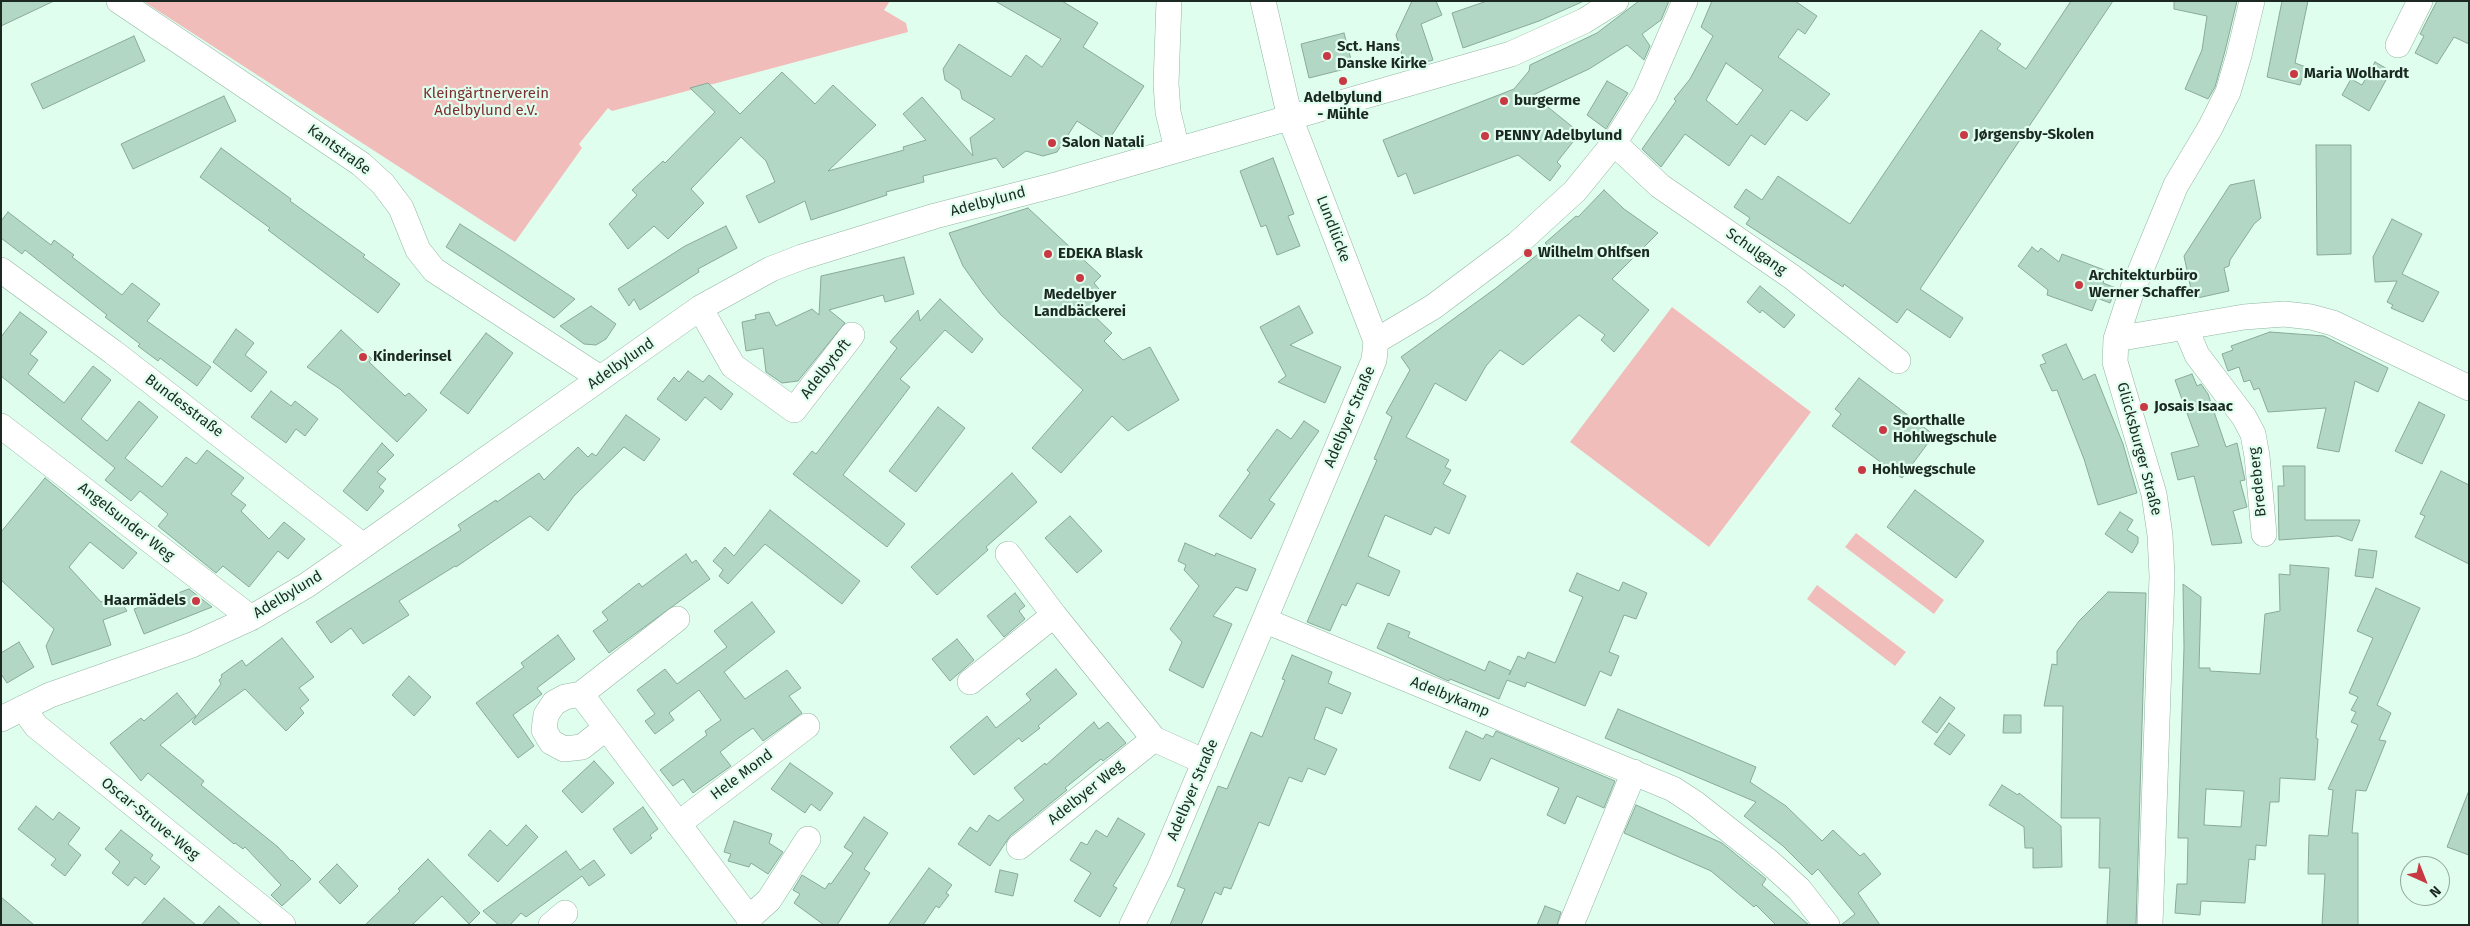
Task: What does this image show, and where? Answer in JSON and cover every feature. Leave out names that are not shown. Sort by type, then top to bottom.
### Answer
[{"type":"street","name":"Kantstraße","points":[[120,1],[362,164],[383,184],[401,208],[418,250],[434,270],[600,378]]},
{"type":"street","name":"Lundlücke","points":[[1262,1],[1290,118],[1376,341]]},
{"type":"street","name":"Adelbylund","points":[[12,713],[50,695],[192,645],[251,618],[307,585],[700,308],[770,269],[802,257],[935,216],[1059,184],[1511,54],[1584,21],[1616,1]]},
{"type":"street","points":[[1376,341],[1433,307],[1517,244],[1575,191],[1614,143],[1644,94],[1685,1]]},
{"type":"street","name":"Glücksburger Straße","points":[[2150,925],[2162,576],[2160,535],[2154,494],[2115,362],[2116,339],[2130,296],[2176,185],[2210,128],[2228,92],[2252,1]]},
{"type":"street","points":[[2398,45],[2420,1]]},
{"type":"street","points":[[1168,5],[1166,84],[1168,112],[1177,149]]},
{"type":"street","name":"Schulgang","points":[[1614,143],[1660,186],[1792,277],[1898,361]]},
{"type":"street","name":"Bundesstraße","points":[[1,270],[273,474],[363,546]]},
{"type":"street","name":"Adelbytoft","points":[[700,308],[733,366],[794,410],[852,335]]},
{"type":"street","points":[[2116,339],[2186,329],[2244,317],[2284,314],[2312,317],[2333,323],[2469,388]]},
{"type":"street","name":"Bredeberg","points":[[2186,329],[2197,354],[2244,417],[2253,434],[2257,456],[2264,534]]},
{"type":"street","name":"Adelbyer Straße","points":[[1132,925],[1159,870],[1266,621],[1374,360],[1376,341]]},
{"type":"street","name":"Angelsunder Weg","points":[[1,426],[251,618]]},
{"type":"street","points":[[1008,554],[1054,615],[1154,739],[1205,762]]},
{"type":"street","points":[[970,682],[1054,615]]},
{"type":"street","points":[[606,728],[582,747],[564,749],[551,742],[544,730],[546,715],[554,703],[565,697],[582,694],[676,619]]},
{"type":"street","name":"Adelbykamp","points":[[1266,621],[1673,789],[1739,838],[1799,889],[1827,925]]},
{"type":"street","points":[[582,694],[749,921],[769,900],[808,839]]},
{"type":"street","name":"Oscar-Struve-Weg","points":[[12,713],[36,726],[283,925]]},
{"type":"street","name":"Hele Mond","points":[[678,824],[807,726]]},
{"type":"street","name":"Adelbyer Weg","points":[[1019,847],[1154,739]]},
{"type":"street","points":[[1572,925],[1634,772]]},
{"type":"green space","name":"Kleingärtnerverein Adelbylund e.V.","points":[[143,1],[890,1],[884,10],[906,23],[908,32],[612,111],[608,108],[579,144],[582,148],[515,242]]},
{"type":"green space","points":[[1672,307],[1811,412],[1709,547],[1570,442]]},
{"type":"green space","points":[[1856,533],[1944,600],[1934,614],[1845,547]]},
{"type":"green space","points":[[1817,585],[1906,652],[1895,666],[1807,599]]},
{"type":"building","points":[[1,1],[54,1],[1,26]]},
{"type":"building","points":[[995,1],[1062,1],[1098,23],[1083,47],[1144,86],[1108,141],[1077,121],[1057,152],[1043,156],[1026,151],[1003,168],[996,158],[923,176],[924,182],[886,192],[887,195],[811,220],[805,201],[759,223],[746,196],[775,182],[766,161],[741,137],[691,189],[704,203],[668,239],[654,226],[628,249],[609,224],[637,195],[632,190],[663,161],[665,163],[715,112],[690,88],[708,83],[740,114],[782,72],[815,104],[833,85],[876,125],[828,171],[904,150],[903,147],[926,140],[903,114],[922,97],[973,156],[970,138],[995,119],[962,99],[960,90],[945,80],[943,69],[959,44],[1011,77],[1026,55],[1042,67],[1061,39]]},
{"type":"building","points":[[1412,1],[1436,1],[1442,15],[1421,24],[1433,60],[1406,68],[1396,35]]},
{"type":"building","points":[[1487,1],[1584,1],[1539,21],[1463,48],[1452,13]]},
{"type":"building","name":"PENNY Adelbylund","points":[[1639,1],[1669,1],[1661,20],[1642,34],[1650,46],[1644,60],[1627,45],[1589,69],[1533,95],[1580,133],[1557,162],[1561,166],[1550,181],[1518,155],[1414,194],[1406,173],[1398,177],[1383,140],[1514,89],[1529,71],[1530,65],[1597,33]]},
{"type":"building","points":[[1712,1],[1795,1],[1817,16],[1805,34],[1798,29],[1778,57],[1830,94],[1807,121],[1791,110],[1765,145],[1751,135],[1729,166],[1685,134],[1661,167],[1642,149],[1676,101],[1674,99],[1690,79],[1713,36],[1701,27]],"holes":[[[1726,63],[1763,90],[1737,125],[1706,100]]]},
{"type":"building","points":[[2071,1],[2113,1],[1920,289],[1963,318],[1950,338],[1907,309],[1897,323],[1844,284],[1843,287],[1746,224],[1750,218],[1734,207],[1746,189],[1762,200],[1778,176],[1850,224],[1981,30],[2001,44],[1997,49],[2026,69]]},
{"type":"building","points":[[2174,1],[2237,1],[2215,87],[2208,99],[2185,89],[2202,50],[2207,16],[2174,9]]},
{"type":"building","points":[[2282,1],[2308,1],[2295,63],[2306,67],[2300,85],[2267,77]]},
{"type":"building","points":[[2437,1],[2469,1],[2469,44],[2454,37],[2437,64],[2415,53],[2424,36],[2420,34]]},
{"type":"building","name":"Sct. Hans Danske Kirke","points":[[1344,33],[1353,67],[1309,78],[1301,44]]},
{"type":"building","points":[[134,36],[145,61],[43,109],[31,84]]},
{"type":"building","points":[[2375,62],[2391,71],[2369,111],[2342,95],[2351,79],[2362,85]]},
{"type":"building","points":[[1607,81],[1628,93],[1606,129],[1587,115]]},
{"type":"building","points":[[224,96],[236,121],[133,169],[121,144]]},
{"type":"building","points":[[2316,145],[2351,145],[2351,254],[2317,255]]},
{"type":"building","points":[[221,148],[365,255],[363,257],[400,284],[378,313],[268,230],[270,228],[200,177]]},
{"type":"building","points":[[1273,158],[1294,214],[1288,216],[1300,246],[1277,255],[1266,225],[1261,227],[1240,171]]},
{"type":"building","points":[[2254,180],[2261,218],[2254,224],[2230,260],[2229,266],[2224,268],[2229,291],[2193,299],[2184,256],[2230,185]]},
{"type":"building","points":[[1604,190],[1624,209],[1658,233],[1612,279],[1649,310],[1614,352],[1601,340],[1605,335],[1579,315],[1523,365],[1500,350],[1486,366],[1466,401],[1435,383],[1406,437],[1449,460],[1445,467],[1451,470],[1443,484],[1466,496],[1449,534],[1435,527],[1431,535],[1385,515],[1368,556],[1400,571],[1389,596],[1357,583],[1346,606],[1342,604],[1330,631],[1307,622],[1377,460],[1374,459],[1392,417],[1386,413],[1410,370],[1401,357],[1496,288],[1548,246],[1545,243],[1576,216],[1578,217]]},
{"type":"building","points":[[1028,208],[1101,276],[1094,283],[1103,294],[1088,310],[1112,333],[1104,341],[1123,360],[1150,347],[1179,400],[1128,431],[1112,416],[1061,473],[1032,448],[1083,390],[1000,314],[963,266],[949,233]]},
{"type":"building","points":[[8,212],[51,245],[54,240],[74,255],[72,257],[122,295],[132,283],[160,304],[147,321],[211,367],[197,386],[160,358],[158,361],[138,346],[140,344],[105,317],[107,315],[25,250],[22,254],[1,238],[1,221]]},
{"type":"building","points":[[2392,219],[2422,234],[2402,274],[2439,292],[2423,322],[2391,308],[2393,305],[2387,302],[2397,281],[2375,282],[2373,257]]},
{"type":"building","points":[[460,224],[575,299],[554,318],[446,247]]},
{"type":"building","points":[[726,226],[737,248],[698,269],[699,272],[640,310],[634,299],[629,306],[618,289],[685,246]]},
{"type":"building","points":[[2032,247],[2038,252],[2041,248],[2059,262],[2062,254],[2107,271],[2103,283],[2116,288],[2110,303],[2097,298],[2092,311],[2047,295],[2048,290],[2018,266]]},
{"type":"building","points":[[904,257],[914,294],[885,302],[883,295],[829,310],[845,323],[798,381],[782,383],[766,372],[763,348],[746,351],[742,322],[756,319],[755,315],[769,312],[776,326],[812,309],[819,315],[821,276]]},
{"type":"building","points":[[1760,286],[1795,315],[1784,328],[1762,310],[1760,313],[1747,302]]},
{"type":"building","points":[[940,299],[983,339],[972,353],[945,330],[900,379],[910,387],[843,475],[905,524],[887,547],[793,474],[812,451],[816,454],[897,348],[890,342],[918,310],[920,321]]},
{"type":"building","points":[[591,306],[616,324],[606,339],[596,345],[584,344],[560,326]]},
{"type":"building","points":[[1299,306],[1313,333],[1290,345],[1341,367],[1325,403],[1278,382],[1286,376],[1260,327]]},
{"type":"building","points":[[20,312],[47,332],[30,354],[38,360],[28,374],[64,403],[93,366],[111,380],[81,419],[107,441],[139,401],[158,417],[125,458],[162,487],[186,457],[196,464],[207,450],[244,478],[231,494],[246,505],[241,511],[269,539],[284,522],[305,539],[288,559],[278,551],[249,587],[223,566],[216,573],[158,526],[168,514],[140,491],[131,501],[105,480],[115,468],[1,376],[1,337]]},
{"type":"building","points":[[236,329],[254,343],[245,355],[267,372],[251,392],[213,362]]},
{"type":"building","points":[[341,330],[372,359],[369,362],[405,396],[409,393],[427,410],[397,442],[340,389],[307,367]]},
{"type":"building","points":[[2270,332],[2324,336],[2388,368],[2378,392],[2355,381],[2339,452],[2317,448],[2326,408],[2268,412],[2259,388],[2254,390],[2250,380],[2244,382],[2239,367],[2228,371],[2222,354],[2233,350],[2231,346]]},
{"type":"building","points":[[486,333],[513,353],[468,414],[440,393]]},
{"type":"building","points":[[2066,344],[2083,380],[2095,374],[2123,444],[2137,493],[2098,505],[2084,459],[2057,390],[2052,391],[2040,365],[2046,363],[2042,355]]},
{"type":"building","points":[[688,371],[703,382],[709,375],[733,394],[721,410],[705,397],[686,421],[657,399],[674,377],[679,382]]},
{"type":"building","points":[[2192,374],[2197,386],[2201,384],[2208,394],[2226,447],[2237,443],[2245,480],[2240,481],[2247,507],[2233,511],[2242,543],[2212,545],[2194,476],[2178,480],[2171,453],[2199,446],[2175,380]]},
{"type":"building","name":"Sporthalle Hohlwegschule","points":[[1859,378],[1934,435],[1902,478],[1832,426],[1841,414],[1835,409]]},
{"type":"building","points":[[271,391],[291,406],[295,401],[318,419],[305,436],[296,429],[286,443],[251,417]]},
{"type":"building","points":[[2419,402],[2445,415],[2422,464],[2395,451]]},
{"type":"building","points":[[938,407],[965,428],[916,492],[889,471]]},
{"type":"building","points":[[626,415],[660,439],[644,461],[624,447],[574,496],[548,531],[530,516],[456,567],[399,601],[409,615],[363,644],[351,628],[331,643],[316,622],[461,530],[458,525],[496,500],[497,502],[539,473],[544,480],[578,447],[588,457],[592,453],[596,456]]},
{"type":"building","points":[[1304,421],[1319,431],[1269,500],[1275,504],[1251,539],[1219,516],[1250,473],[1247,470],[1277,429],[1291,439]]},
{"type":"building","points":[[382,443],[394,455],[377,472],[386,479],[379,487],[384,491],[367,511],[343,491]]},
{"type":"building","points":[[2283,466],[2305,466],[2305,520],[2360,520],[2352,541],[2338,536],[2279,540],[2278,486],[2284,486]]},
{"type":"building","points":[[2441,471],[2469,485],[2469,564],[2415,537],[2425,516],[2420,514]]},
{"type":"building","points":[[1012,473],[1037,502],[986,547],[988,550],[937,595],[911,567]]},
{"type":"building","points":[[45,478],[137,553],[123,569],[90,542],[69,567],[101,602],[116,595],[127,611],[103,620],[111,645],[52,665],[46,646],[54,629],[1,580],[1,532]]},
{"type":"building","points":[[1915,490],[1984,541],[1956,578],[1887,527]]},
{"type":"building","points":[[770,510],[860,581],[842,604],[765,544],[728,584],[719,576],[723,570],[713,561],[725,547],[734,556]]},
{"type":"building","points":[[2120,512],[2133,520],[2127,530],[2138,537],[2138,543],[2132,553],[2105,534]]},
{"type":"building","points":[[1070,516],[1102,551],[1077,573],[1045,538]]},
{"type":"building","points":[[1185,543],[1215,556],[1216,553],[1256,569],[1247,591],[1236,587],[1213,616],[1232,624],[1203,688],[1169,670],[1182,642],[1170,629],[1199,586],[1184,570],[1186,565],[1178,561]]},
{"type":"building","points":[[2359,549],[2377,551],[2373,578],[2355,576]]},
{"type":"building","points":[[686,554],[692,563],[696,560],[710,579],[609,653],[593,631],[608,620],[602,612],[639,583],[642,587]]},
{"type":"building","points":[[2290,565],[2329,568],[2316,738],[2318,739],[2315,780],[2280,778],[2279,802],[2270,802],[2266,846],[2256,845],[2255,860],[2249,859],[2245,903],[2201,901],[2200,915],[2175,913],[2177,884],[2187,884],[2188,838],[2178,838],[2184,647],[2183,584],[2201,597],[2199,668],[2210,668],[2210,671],[2260,674],[2265,614],[2280,611],[2279,574],[2290,575]],"holes":[[[2206,789],[2244,791],[2241,827],[2204,825]]]},
{"type":"building","points":[[1577,573],[1619,591],[1623,582],[1647,593],[1636,619],[1624,615],[1609,652],[1619,656],[1611,676],[1600,671],[1585,706],[1527,682],[1525,687],[1507,680],[1499,699],[1450,679],[1449,681],[1446,680],[1377,648],[1388,623],[1410,632],[1408,637],[1485,671],[1489,661],[1511,671],[1518,656],[1525,659],[1528,652],[1555,663],[1583,597],[1569,591]]},
{"type":"building","points":[[2376,588],[2420,608],[2377,705],[2391,713],[2379,740],[2386,741],[2366,791],[2356,790],[2352,833],[2358,833],[2358,925],[2322,925],[2325,874],[2308,874],[2309,835],[2328,836],[2333,790],[2328,789],[2358,725],[2351,722],[2356,712],[2351,710],[2358,697],[2349,693],[2373,638],[2357,631]]},
{"type":"building","points":[[189,589],[212,607],[144,634],[134,609]]},
{"type":"building","points":[[2108,592],[2146,593],[2136,925],[2107,925],[2110,868],[2099,868],[2100,818],[2061,818],[2063,706],[2044,706],[2052,664],[2057,665],[2057,651],[2079,621]]},
{"type":"building","points":[[1015,593],[1025,606],[1019,611],[1025,619],[1004,637],[987,616]]},
{"type":"building","points":[[752,602],[775,632],[724,672],[745,699],[787,670],[801,688],[789,696],[802,713],[763,741],[753,728],[737,739],[720,752],[731,766],[693,793],[683,779],[673,786],[660,770],[707,735],[705,731],[721,720],[699,690],[669,713],[674,720],[655,734],[645,721],[655,714],[637,690],[665,669],[677,684],[727,647],[714,631]]},
{"type":"building","points":[[558,635],[575,659],[537,688],[542,694],[513,715],[534,746],[518,758],[476,703],[524,667],[521,663]]},
{"type":"building","points":[[282,638],[314,677],[299,688],[309,700],[300,708],[304,713],[286,731],[245,689],[195,725],[192,722],[221,684],[219,680],[222,677],[221,675],[242,660],[246,666]]},
{"type":"building","points":[[957,639],[974,660],[950,681],[932,659]]},
{"type":"building","points":[[19,642],[34,667],[7,683],[1,674],[1,653]]},
{"type":"building","points":[[1292,655],[1332,672],[1328,683],[1351,693],[1342,714],[1326,707],[1314,739],[1337,749],[1325,775],[1308,768],[1302,782],[1289,777],[1269,826],[1259,822],[1231,889],[1224,887],[1221,895],[1215,892],[1201,925],[1170,925],[1185,889],[1177,886],[1218,786],[1227,789],[1251,732],[1262,737],[1285,680],[1282,679]]},
{"type":"building","points":[[1056,669],[1077,694],[1038,726],[1040,728],[1022,742],[1019,738],[974,775],[950,747],[987,716],[996,728],[1031,700],[1026,694]]},
{"type":"building","points":[[409,676],[431,697],[414,716],[392,695]]},
{"type":"building","points":[[177,693],[196,716],[160,745],[204,781],[201,785],[278,847],[311,879],[282,906],[271,895],[281,885],[245,847],[243,849],[234,844],[148,773],[141,781],[110,743],[141,718],[144,721]]},
{"type":"building","points":[[1940,697],[1955,708],[1937,733],[1922,722]]},
{"type":"building","points":[[1618,709],[1756,767],[1750,782],[1786,806],[1822,841],[1833,830],[1860,856],[1864,853],[1881,874],[1858,893],[1880,925],[1841,925],[1855,914],[1818,869],[1812,875],[1783,846],[1744,816],[1756,802],[1605,738]]},
{"type":"building","points":[[2004,715],[2021,715],[2021,733],[2003,733]]},
{"type":"building","points":[[1094,722],[1099,729],[1108,722],[1126,743],[1103,761],[1101,759],[1065,788],[1067,790],[1010,836],[990,866],[958,844],[970,827],[977,832],[989,815],[998,821],[1024,800],[1014,788],[1045,763],[1046,765]]},
{"type":"building","points":[[1949,723],[1965,735],[1950,755],[1934,744]]},
{"type":"building","points":[[1466,731],[1483,739],[1486,734],[1493,737],[1496,731],[1615,781],[1604,808],[1577,796],[1565,824],[1547,815],[1559,788],[1491,758],[1480,781],[1449,768]]},
{"type":"building","points":[[594,761],[614,783],[582,813],[562,791]]},
{"type":"building","points":[[790,763],[833,793],[820,811],[811,804],[805,813],[771,789]]},
{"type":"building","points":[[2002,785],[2018,795],[2019,793],[2061,826],[2062,867],[2033,868],[2033,848],[2025,848],[2024,827],[1989,805]]},
{"type":"building","points":[[2469,793],[2469,855],[2447,847]]},
{"type":"building","points":[[1636,805],[1722,843],[1766,879],[1762,885],[1809,925],[1776,925],[1756,905],[1754,907],[1711,871],[1624,833]]},
{"type":"building","points":[[36,806],[53,820],[59,812],[80,828],[68,844],[81,855],[65,876],[51,865],[56,859],[18,829]]},
{"type":"building","points":[[643,807],[658,829],[650,835],[652,838],[631,854],[613,829]]},
{"type":"building","points":[[864,817],[888,833],[864,869],[870,873],[837,925],[824,925],[794,903],[800,894],[793,890],[802,875],[825,889],[829,883],[831,884],[853,853],[844,847]]},
{"type":"building","points":[[1118,818],[1145,834],[1113,886],[1117,888],[1100,917],[1074,901],[1091,873],[1070,860],[1081,842],[1087,845],[1096,830],[1107,837]]},
{"type":"building","points":[[734,821],[772,834],[769,843],[783,852],[768,874],[751,863],[749,867],[728,861],[731,854],[724,852]]},
{"type":"building","points":[[526,825],[538,837],[498,882],[468,855],[490,830],[507,846]]},
{"type":"building","points":[[121,830],[153,855],[150,859],[160,867],[145,885],[135,877],[128,886],[112,873],[120,862],[105,849]]},
{"type":"building","points":[[566,851],[580,870],[594,860],[605,875],[589,886],[582,876],[526,917],[521,913],[510,925],[499,925],[483,911]]},
{"type":"building","points":[[428,859],[480,913],[469,924],[442,896],[412,925],[365,925],[400,891],[398,889]]},
{"type":"building","points":[[337,864],[358,886],[340,904],[319,882]]},
{"type":"building","points":[[929,868],[952,885],[946,893],[949,895],[939,908],[936,906],[923,925],[888,925]]},
{"type":"building","points":[[1000,870],[1018,874],[1013,896],[995,892]]},
{"type":"building","points":[[1,897],[34,925],[1,925]]},
{"type":"building","points":[[164,898],[196,925],[141,925]]},
{"type":"building","points":[[219,906],[241,925],[202,925]]},
{"type":"building","points":[[1545,906],[1561,912],[1557,925],[1537,925]]},
{"type":"place","name":"Sct. Hans Danske Kirke","points":[[1327,56]]},
{"type":"place","name":"Maria Wolhardt","points":[[2294,74]]},
{"type":"place","name":"Adelbylund - Mühle","points":[[1343,81]]},
{"type":"place","name":"burgerme","points":[[1504,101]]},
{"type":"place","name":"Jørgensby-Skolen","points":[[1964,135]]},
{"type":"place","name":"PENNY Adelbylund","points":[[1485,136]]},
{"type":"place","name":"Salon Natali","points":[[1052,143]]},
{"type":"place","name":"Wilhelm Ohlfsen","points":[[1528,253]]},
{"type":"place","name":"EDEKA Blask","points":[[1048,254]]},
{"type":"place","name":"Medelbyer Landbäckerei","points":[[1080,278]]},
{"type":"place","name":"Architekturbüro Werner Schaffer","points":[[2079,285]]},
{"type":"place","name":"Kinderinsel","points":[[363,357]]},
{"type":"place","name":"Josais Isaac","points":[[2144,407]]},
{"type":"place","name":"Sporthalle Hohlwegschule","points":[[1883,430]]},
{"type":"place","name":"Hohlwegschule","points":[[1862,470]]},
{"type":"place","name":"Haarmädels","points":[[196,601]]}]
